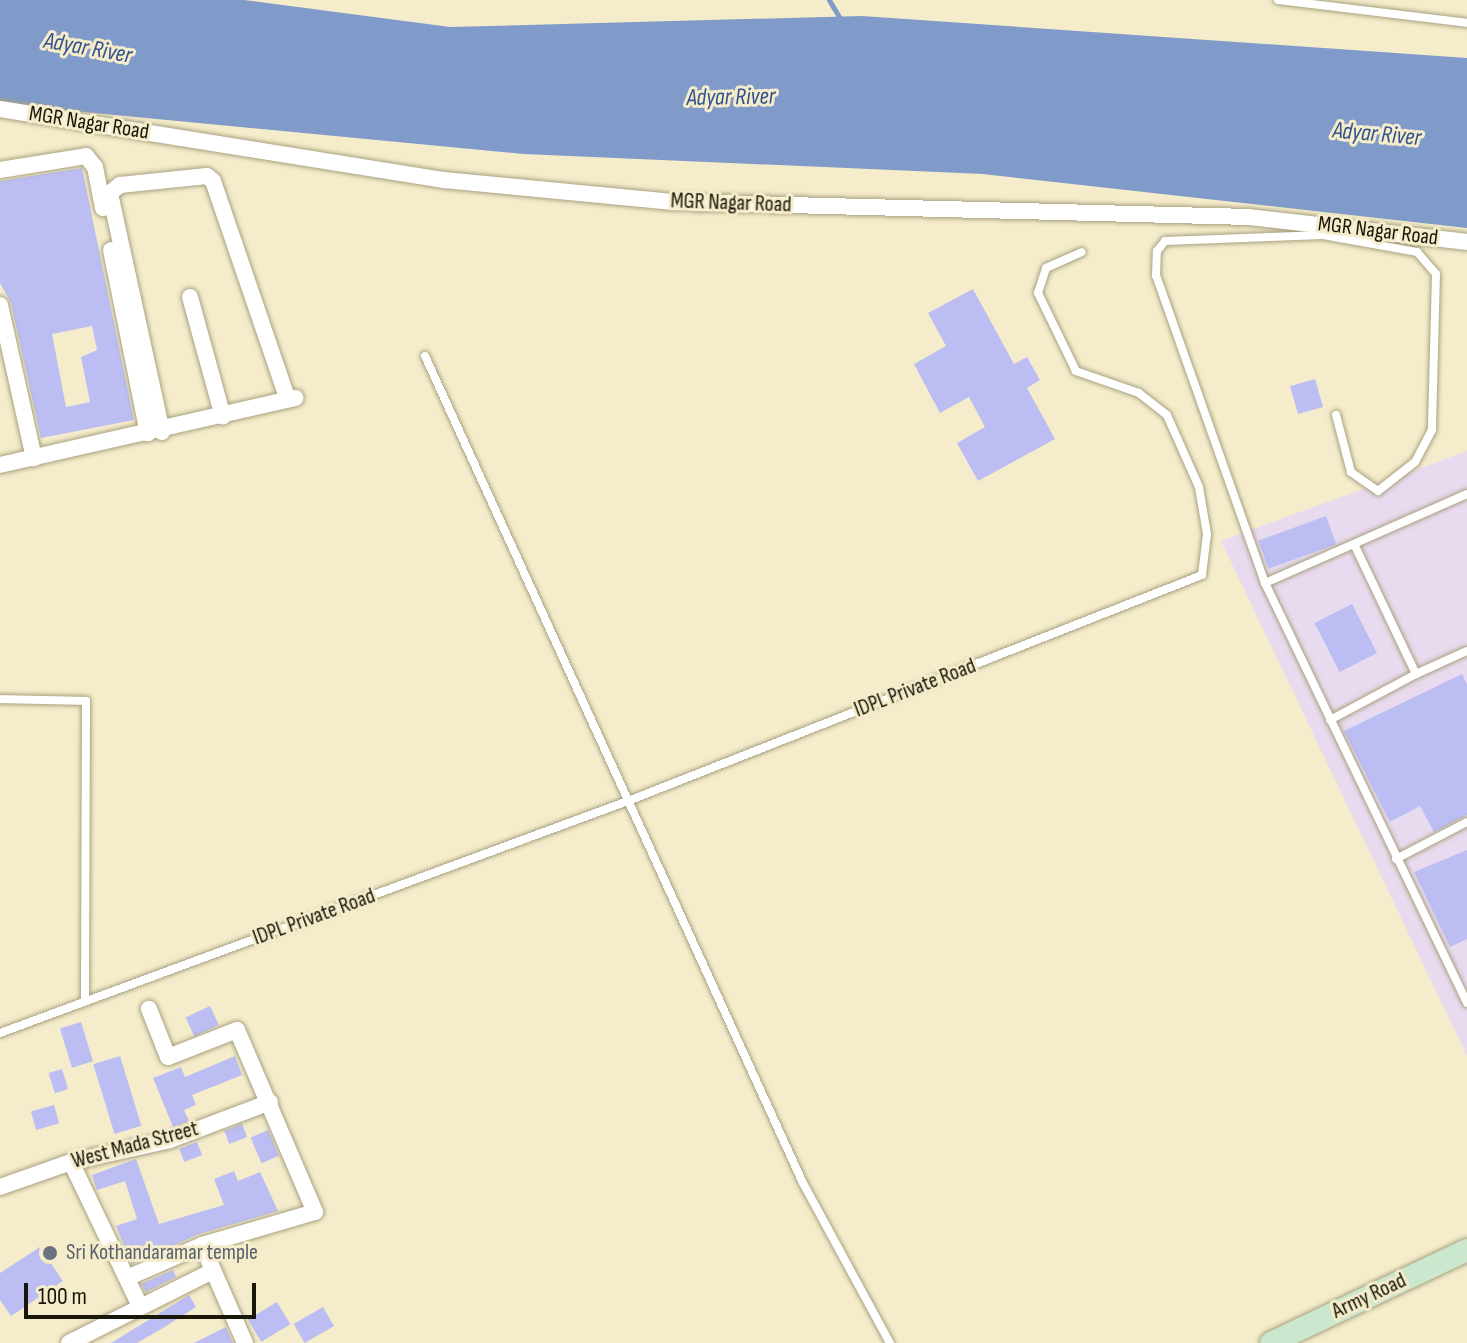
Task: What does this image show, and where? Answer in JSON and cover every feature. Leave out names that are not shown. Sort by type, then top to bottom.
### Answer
[{"type":"street","name":"MGR Nagar Road","points":[[0,109],[444,180],[673,202],[1249,217],[1467,242]]},
{"type":"street","points":[[0,170],[86,156],[92,161],[155,432]]},
{"type":"street","points":[[0,465],[155,432],[223,417],[292,399],[213,181],[207,176],[120,185],[110,193],[155,432]]},
{"type":"street","points":[[190,297],[223,417]]},
{"type":"street","points":[[0,305],[34,458]]},
{"type":"street","points":[[127,1278],[202,1245],[315,1212],[237,1030],[168,1057],[149,1009]]},
{"type":"street","name":"West Mada Street","points":[[0,1187],[71,1162],[170,1140],[270,1102]]},
{"type":"street","points":[[71,1162],[140,1306]]},
{"type":"street","points":[[202,1245],[245,1343]]},
{"type":"street","name":"Army Road","points":[[1271,1343],[1467,1250]]},
{"type":"street","points":[[69,1343],[213,1271]]},
{"type":"lane","points":[[1278,0],[1467,23]]},
{"type":"lane","points":[[1336,415],[1351,472],[1378,491],[1415,462],[1432,430],[1436,274],[1417,252],[1323,235],[1165,241],[1157,251],[1156,276],[1265,583],[1467,1003]]},
{"type":"lane","name":"IDPL Private Road","points":[[0,1033],[628,801],[1202,575],[1207,534],[1199,487],[1167,415],[1139,393],[1076,371],[1038,293],[1046,268],[1082,252]]},
{"type":"lane","points":[[425,356],[803,1183],[890,1343]]},
{"type":"lane","points":[[1265,583],[1467,494]]},
{"type":"lane","points":[[1354,544],[1416,674]]},
{"type":"lane","points":[[1330,720],[1467,651]]},
{"type":"lane","points":[[0,699],[86,701],[85,1001]]},
{"type":"lane","points":[[1396,859],[1467,822]]},
{"type":"lane","points":[[1458,985],[1467,980]]},
{"type":"shaded area","points":[[1467,451],[1467,1056],[1221,541]]},
{"type":"water","name":"Adyar River","points":[[0,0],[244,0],[450,27],[862,16],[1467,58],[1467,228],[983,174],[524,154],[0,104]]},
{"type":"building","points":[[82,168],[134,420],[41,438],[11,303],[0,283],[0,181]],"holes":[[[92,326],[97,350],[81,357],[90,402],[66,407],[52,334]]]},
{"type":"building","points":[[973,289],[1014,364],[1027,357],[1040,380],[1027,388],[1055,439],[978,481],[957,443],[985,427],[969,397],[940,413],[914,364],[946,346],[928,313]]},
{"type":"building","points":[[1315,379],[1323,407],[1298,414],[1290,386]]},
{"type":"building","points":[[1326,516],[1336,544],[1269,569],[1258,541]]},
{"type":"building","points":[[1352,604],[1377,653],[1340,672],[1315,623]]},
{"type":"building","points":[[1462,674],[1467,684],[1467,815],[1434,832],[1420,806],[1390,822],[1344,731]]},
{"type":"building","points":[[1467,850],[1467,939],[1450,947],[1414,872]]},
{"type":"building","points":[[210,1006],[219,1025],[194,1036],[186,1017]]},
{"type":"building","points":[[81,1022],[93,1061],[72,1068],[60,1028]]},
{"type":"building","points":[[120,1056],[141,1126],[115,1134],[93,1064]]},
{"type":"building","points":[[235,1056],[242,1075],[192,1095],[196,1105],[184,1110],[189,1121],[173,1127],[153,1078],[181,1067],[185,1077]]},
{"type":"building","points":[[62,1069],[68,1089],[55,1093],[49,1073]]},
{"type":"building","points":[[54,1105],[59,1123],[36,1130],[31,1112]]},
{"type":"building","points":[[242,1124],[247,1137],[229,1144],[224,1131]]},
{"type":"building","points":[[268,1130],[279,1156],[261,1163],[251,1137]]},
{"type":"building","points":[[197,1142],[202,1155],[184,1162],[179,1149]]},
{"type":"building","points":[[136,1159],[159,1224],[224,1205],[214,1179],[234,1171],[238,1181],[260,1172],[278,1211],[199,1234],[132,1264],[116,1226],[137,1219],[125,1181],[97,1190],[92,1175]]},
{"type":"building","points":[[40,1247],[63,1281],[11,1316],[0,1300],[0,1273]]},
{"type":"building","points":[[173,1270],[176,1277],[146,1292],[141,1284]]},
{"type":"building","points":[[189,1295],[196,1307],[163,1328],[137,1343],[111,1343]]},
{"type":"building","points":[[277,1302],[290,1324],[261,1342],[248,1320]]},
{"type":"building","points":[[323,1307],[334,1326],[305,1343],[294,1324]]},
{"type":"building","points":[[226,1327],[233,1343],[194,1343]]},
{"type":"waterway","points":[[829,0],[841,20]]},
{"type":"place","name":"Sri Kothandaramar temple","points":[[50,1253]]}]
